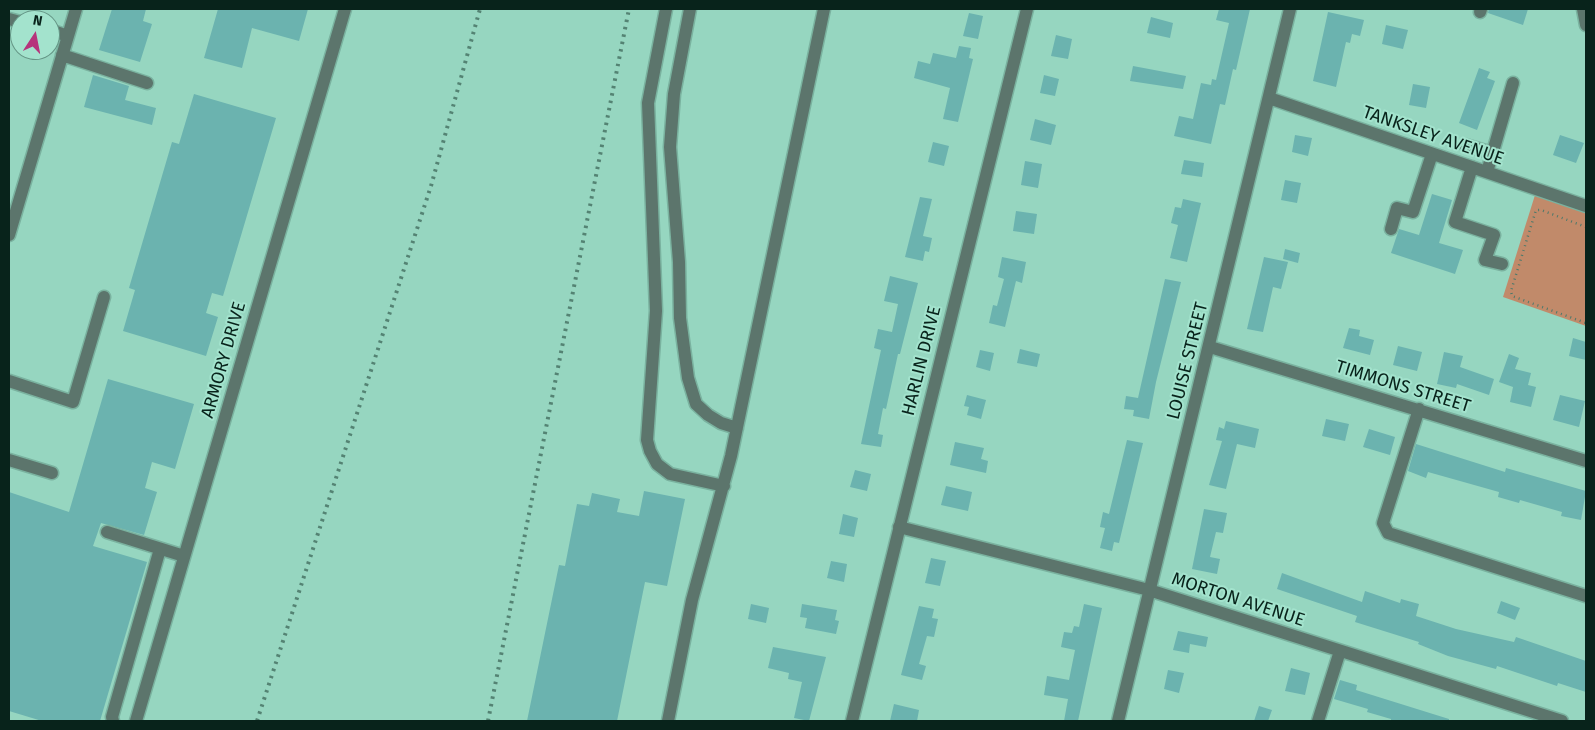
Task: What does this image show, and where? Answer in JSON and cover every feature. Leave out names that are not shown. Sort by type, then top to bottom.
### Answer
[{"type":"street","points":[[9,235],[76,9]]},
{"type":"street","name":"ARMORY DRIVE","points":[[136,721],[345,9]]},
{"type":"street","points":[[666,9],[648,103],[656,311],[647,440],[657,464],[670,474],[724,486]]},
{"type":"street","points":[[690,9],[674,94],[670,147],[680,318],[688,378],[696,404],[720,423],[737,428]]},
{"type":"street","points":[[668,721],[692,600],[724,486],[737,428],[824,9]]},
{"type":"street","name":"HARLIN DRIVE","points":[[852,721],[1027,9]]},
{"type":"street","name":"LOUISE STREET","points":[[1118,721],[1210,347],[1290,9]]},
{"type":"street","points":[[1583,9],[1586,25]]},
{"type":"street","points":[[60,33],[68,36]]},
{"type":"street","points":[[62,55],[147,83]]},
{"type":"street","points":[[1487,172],[1513,83]]},
{"type":"street","name":"TANKSLEY AVENUE","points":[[1269,98],[1586,206]]},
{"type":"street","points":[[1465,145],[1492,153]]},
{"type":"street","points":[[1391,229],[1397,208],[1413,212],[1432,154]]},
{"type":"street","points":[[1472,167],[1455,222],[1494,235],[1485,260],[1502,264]]},
{"type":"street","points":[[9,381],[73,402],[104,297]]},
{"type":"street","name":"TIMMONS STREET","points":[[1210,347],[1586,461]]},
{"type":"street","points":[[1419,409],[1383,524],[1388,533],[1586,596]]},
{"type":"street","points":[[9,460],[52,473]]},
{"type":"street","name":"MORTON AVENUE","points":[[899,527],[1149,590],[1562,721]]},
{"type":"street","points":[[107,532],[184,556]]},
{"type":"street","points":[[112,721],[160,549]]},
{"type":"street","points":[[1318,721],[1340,651]]},
{"type":"path","points":[[1586,227],[1541,210],[1536,210],[1511,291],[1512,296],[1586,323]]},
{"type":"shaded area","points":[[1535,195],[1586,213],[1586,326],[1503,297]]},
{"type":"building","points":[[112,9],[146,9],[143,21],[152,24],[140,62],[99,50]]},
{"type":"building","points":[[218,9],[308,9],[299,41],[252,28],[242,68],[204,58]]},
{"type":"building","points":[[1219,9],[1250,9],[1236,70],[1233,69],[1225,105],[1220,104],[1211,144],[1174,136],[1179,116],[1193,119],[1201,83],[1211,85],[1212,79],[1216,80],[1229,23],[1216,20]]},
{"type":"building","points":[[1489,9],[1528,9],[1523,25],[1488,13]]},
{"type":"building","points":[[1328,12],[1364,20],[1360,36],[1352,34],[1350,43],[1346,42],[1336,87],[1313,81]]},
{"type":"building","points":[[969,13],[983,16],[978,39],[963,36]]},
{"type":"building","points":[[1151,17],[1173,23],[1170,38],[1147,33]]},
{"type":"building","points":[[1386,25],[1408,30],[1403,49],[1382,44]]},
{"type":"building","points":[[1056,35],[1072,39],[1068,59],[1051,56]]},
{"type":"building","points":[[959,46],[971,48],[969,58],[973,59],[958,122],[943,119],[950,88],[914,78],[918,61],[930,64],[933,53],[956,58]]},
{"type":"building","points":[[1133,66],[1186,76],[1183,89],[1130,81]]},
{"type":"building","points":[[1479,68],[1490,72],[1487,78],[1495,81],[1477,130],[1459,123]]},
{"type":"building","points":[[93,75],[129,86],[125,100],[156,108],[152,125],[84,107]]},
{"type":"building","points":[[1044,75],[1059,79],[1055,96],[1040,93]]},
{"type":"building","points":[[1413,84],[1430,87],[1426,108],[1409,105]]},
{"type":"building","points":[[194,94],[276,118],[223,296],[212,293],[206,313],[218,317],[206,356],[123,331],[135,290],[129,288],[172,142],[179,144]]},
{"type":"building","points":[[1035,119],[1056,125],[1051,145],[1030,140]]},
{"type":"building","points":[[1295,135],[1312,138],[1308,156],[1292,152]]},
{"type":"building","points":[[1560,135],[1584,143],[1576,163],[1553,155]]},
{"type":"building","points":[[933,142],[949,146],[944,166],[928,162]]},
{"type":"building","points":[[1184,160],[1204,163],[1202,177],[1181,174]]},
{"type":"building","points":[[1025,161],[1042,164],[1038,188],[1021,185]]},
{"type":"building","points":[[1285,180],[1301,183],[1297,203],[1281,200]]},
{"type":"building","points":[[1432,194],[1452,200],[1439,243],[1463,250],[1455,274],[1391,253],[1399,229],[1419,235]]},
{"type":"building","points":[[920,197],[932,199],[923,236],[932,238],[929,252],[925,251],[923,261],[905,257]]},
{"type":"building","points":[[1183,199],[1201,203],[1187,262],[1170,258],[1178,225],[1171,223],[1175,207],[1181,208]]},
{"type":"building","points":[[1016,211],[1037,214],[1034,234],[1013,231]]},
{"type":"building","points":[[1285,249],[1300,253],[1298,263],[1283,259]]},
{"type":"building","points":[[1002,257],[1026,262],[1022,283],[1016,281],[1005,327],[989,323],[993,305],[997,306],[1004,279],[998,277]]},
{"type":"building","points":[[1264,257],[1288,262],[1281,289],[1273,287],[1263,332],[1247,329]]},
{"type":"building","points":[[890,276],[918,283],[900,354],[898,354],[886,409],[883,408],[878,434],[883,435],[881,447],[861,444],[881,350],[874,348],[878,329],[892,332],[898,304],[884,301]]},
{"type":"building","points":[[1165,279],[1181,282],[1156,382],[1149,419],[1133,416],[1134,410],[1124,409],[1126,396],[1138,398]]},
{"type":"building","points":[[1349,328],[1360,330],[1359,336],[1374,340],[1370,355],[1343,348]]},
{"type":"building","points":[[1573,338],[1586,342],[1586,360],[1569,356]]},
{"type":"building","points":[[1398,346],[1422,352],[1417,371],[1393,365]]},
{"type":"building","points":[[1020,349],[1040,354],[1037,367],[1017,363]]},
{"type":"building","points":[[980,350],[994,353],[990,371],[976,367]]},
{"type":"building","points":[[1444,352],[1463,356],[1460,367],[1494,379],[1489,395],[1457,384],[1456,388],[1437,384]]},
{"type":"building","points":[[1509,354],[1519,358],[1515,369],[1531,373],[1528,385],[1536,387],[1531,407],[1510,402],[1513,387],[1499,382]]},
{"type":"building","points":[[108,379],[194,404],[175,469],[152,462],[145,488],[157,492],[144,535],[101,523],[93,546],[147,562],[100,721],[42,721],[9,711],[9,492],[69,512]]},
{"type":"building","points":[[967,395],[986,400],[981,419],[967,415],[969,407],[964,406]]},
{"type":"building","points":[[1560,395],[1585,401],[1579,427],[1553,420]]},
{"type":"building","points":[[1326,419],[1349,424],[1345,441],[1322,436]]},
{"type":"building","points":[[1226,421],[1259,429],[1255,448],[1237,444],[1226,489],[1209,485],[1222,441],[1216,440],[1219,427],[1224,429]]},
{"type":"building","points":[[1369,429],[1395,437],[1390,455],[1363,447]]},
{"type":"building","points":[[1127,440],[1143,443],[1119,543],[1114,542],[1112,551],[1100,548],[1105,528],[1100,527],[1103,512],[1109,514]]},
{"type":"building","points":[[955,442],[984,448],[981,459],[988,461],[986,473],[950,465]]},
{"type":"building","points":[[1416,444],[1505,472],[1506,468],[1586,491],[1581,520],[1561,516],[1562,512],[1520,500],[1519,503],[1498,497],[1499,492],[1428,472],[1426,478],[1408,471]]},
{"type":"building","points":[[855,470],[871,474],[867,491],[850,487]]},
{"type":"building","points":[[946,486],[972,492],[968,511],[941,505]]},
{"type":"building","points":[[644,491],[685,499],[667,586],[645,582],[617,721],[527,721],[559,565],[565,566],[577,504],[589,506],[592,493],[620,499],[617,512],[639,516]]},
{"type":"building","points":[[1204,509],[1227,513],[1223,533],[1216,532],[1210,557],[1220,559],[1217,574],[1192,569]]},
{"type":"building","points":[[843,514],[858,518],[854,537],[839,534]]},
{"type":"building","points":[[931,558],[946,561],[940,586],[925,583]]},
{"type":"building","points":[[831,561],[847,564],[844,582],[827,578]]},
{"type":"building","points":[[1282,573],[1362,602],[1365,591],[1400,603],[1401,599],[1419,604],[1416,616],[1456,629],[1514,642],[1516,637],[1586,661],[1586,692],[1558,683],[1557,686],[1497,666],[1496,669],[1448,656],[1418,644],[1419,642],[1355,622],[1357,616],[1277,589]]},
{"type":"building","points":[[1501,601],[1520,608],[1515,620],[1497,613]]},
{"type":"building","points":[[751,604],[769,608],[766,623],[748,619]]},
{"type":"building","points":[[802,604],[837,610],[835,620],[839,621],[836,634],[805,628],[807,618],[800,617]]},
{"type":"building","points":[[1084,604],[1102,608],[1078,721],[1064,721],[1068,699],[1044,695],[1047,676],[1069,680],[1075,650],[1061,647],[1064,632],[1072,633],[1074,626],[1079,627]]},
{"type":"building","points":[[919,606],[934,609],[932,618],[938,619],[934,637],[927,636],[919,664],[926,666],[922,680],[901,675]]},
{"type":"building","points":[[1178,631],[1208,637],[1206,647],[1190,644],[1189,653],[1173,650]]},
{"type":"building","points":[[773,647],[826,657],[809,721],[794,718],[802,682],[788,679],[789,673],[768,668]]},
{"type":"building","points":[[1291,668],[1310,673],[1305,695],[1285,691]]},
{"type":"building","points":[[1168,670],[1184,673],[1179,693],[1164,689]]},
{"type":"building","points":[[1340,680],[1357,685],[1356,690],[1449,719],[1449,721],[1391,721],[1391,719],[1367,712],[1368,709],[1334,699]]},
{"type":"building","points":[[894,704],[919,710],[917,721],[890,721]]},
{"type":"building","points":[[1259,706],[1272,710],[1268,721],[1254,721]]},
{"type":"railway","points":[[257,721],[431,186],[480,9]]},
{"type":"railway","points":[[488,721],[629,9]]}]
